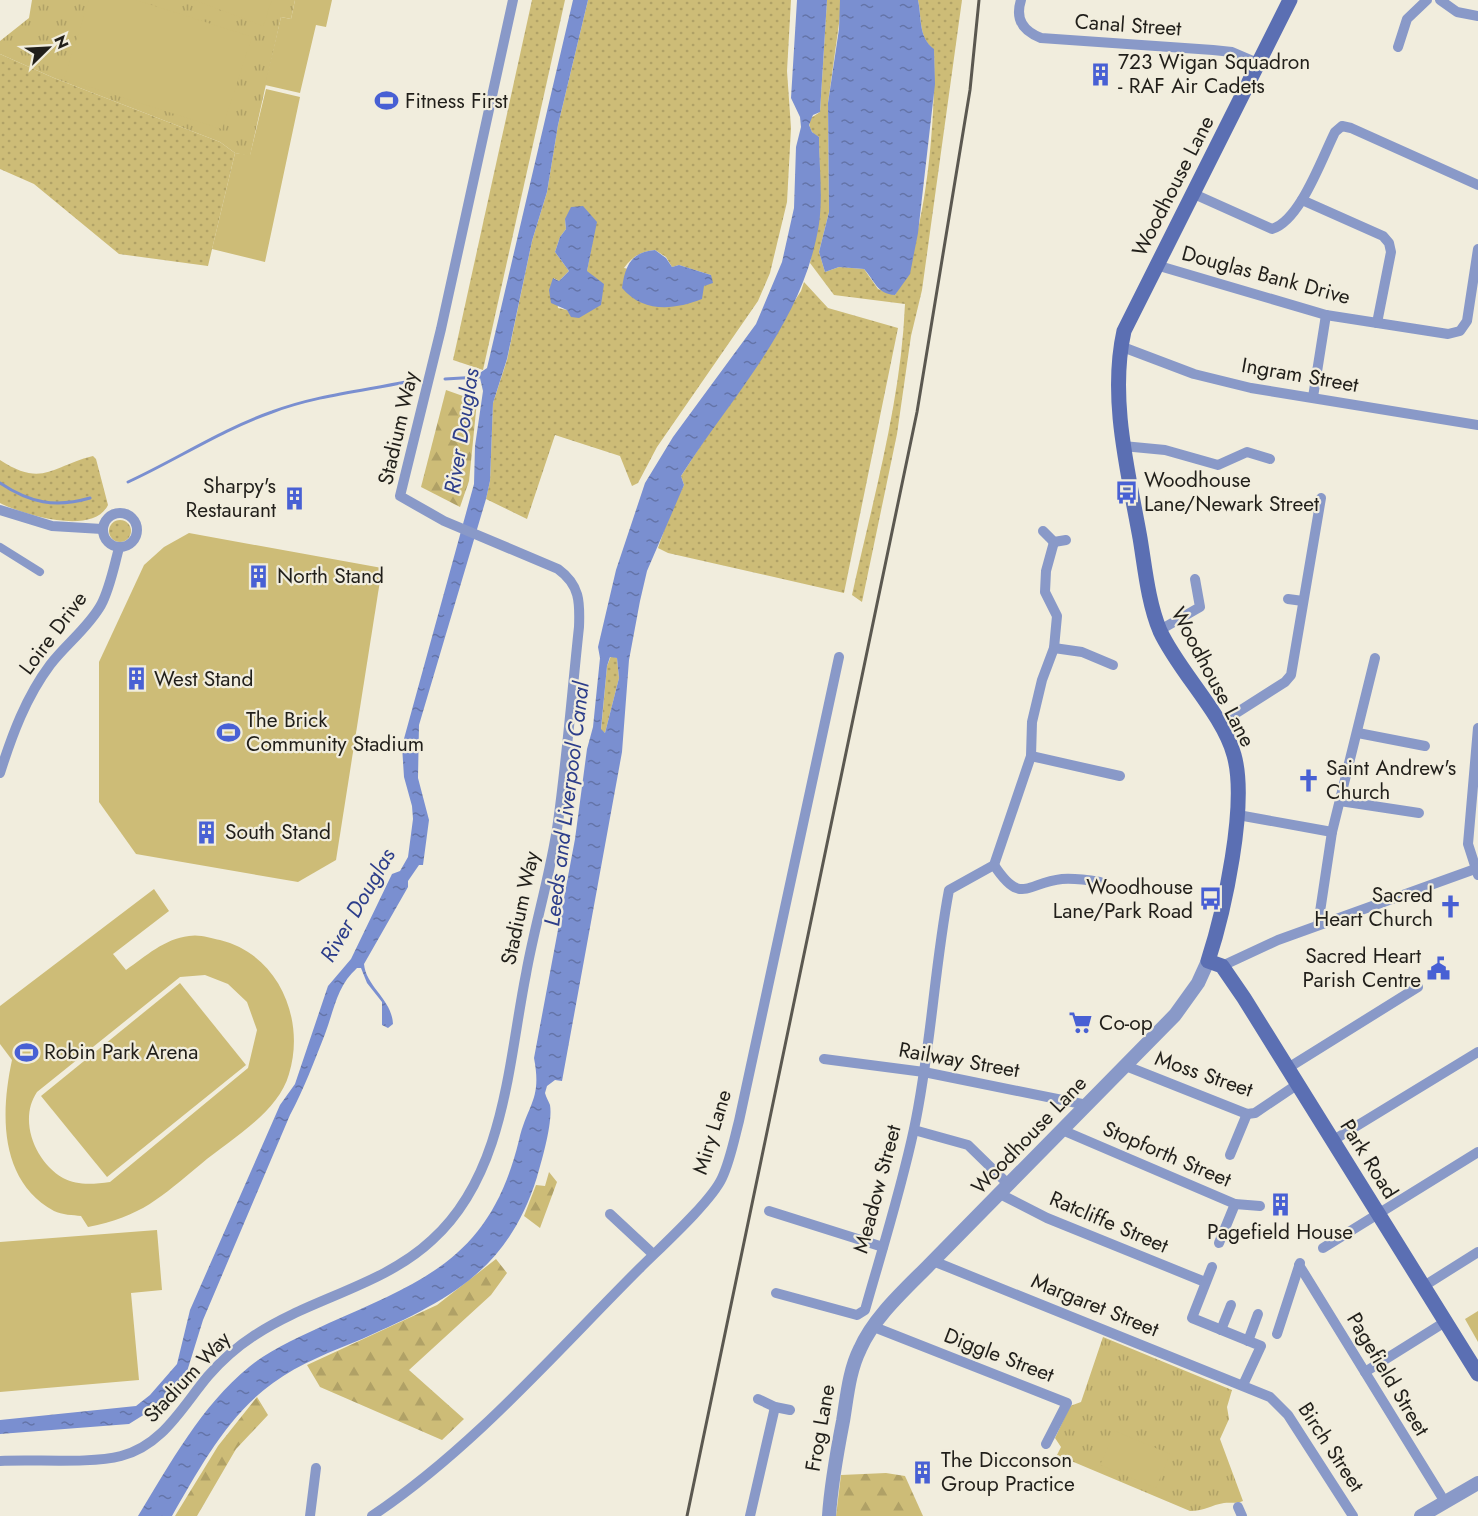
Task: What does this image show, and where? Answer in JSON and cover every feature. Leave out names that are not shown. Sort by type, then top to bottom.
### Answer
[{"type":"main road","name":"Woodhouse Lane","points":[[1215,964],[1238,815],[1239,786],[1234,754],[1219,724],[1160,630],[1151,599],[1123,446],[1120,346],[1131,312],[1194,194],[1290,0]]},
{"type":"main road","name":"Park Road","points":[[1215,964],[1288,1068],[1478,1374]]},
{"type":"street","name":"Stadium Way","points":[[0,1461],[112,1458],[144,1446],[170,1425],[209,1375],[239,1346],[280,1320],[397,1267],[432,1240],[458,1211],[476,1184],[489,1154],[508,1073],[557,824],[580,600],[568,576],[546,563],[444,521],[400,496],[441,329],[513,0]]},
{"type":"street","name":"Canal Street","points":[[1021,0],[1018,16],[1023,27],[1041,38],[1232,52],[1260,64]]},
{"type":"street","points":[[1398,47],[1407,19],[1427,0]]},
{"type":"street","points":[[1440,0],[1457,12],[1478,16]]},
{"type":"street","points":[[1194,194],[1272,229],[1282,226],[1302,200],[1335,132],[1342,126],[1478,185]]},
{"type":"street","points":[[1302,200],[1383,236],[1389,243],[1391,252],[1377,323]]},
{"type":"street","name":"Douglas Bank Drive","points":[[1156,265],[1326,315],[1448,334],[1460,331],[1467,321],[1478,249]]},
{"type":"street","points":[[1313,397],[1326,315]]},
{"type":"street","name":"Ingram Street","points":[[1120,346],[1194,375],[1251,388],[1478,425]]},
{"type":"street","points":[[1123,446],[1165,450],[1218,465],[1247,452],[1270,459]]},
{"type":"street","points":[[1219,724],[1290,677],[1321,498]]},
{"type":"street","points":[[0,510],[52,526],[102,529]]},
{"type":"street","points":[[114,514],[124,514],[133,519],[137,528],[135,540],[119,548],[109,544],[102,529],[106,520],[114,514]]},
{"type":"street","points":[[1042,531],[1054,542]]},
{"type":"street","points":[[1054,542],[1066,540]]},
{"type":"street","points":[[1054,542],[1046,571],[1045,592],[1057,616],[1054,648],[1042,680],[1032,722],[1031,756],[994,865],[1006,883],[1018,889],[1032,888],[1060,879],[1100,882]]},
{"type":"street","points":[[0,547],[40,572]]},
{"type":"street","name":"Loire Drive","points":[[0,773],[30,697],[50,665],[80,634],[101,605],[119,548]]},
{"type":"street","points":[[1160,630],[1200,607],[1195,579]]},
{"type":"street","points":[[1288,599],[1303,601]]},
{"type":"street","points":[[1054,648],[1082,652],[1113,665]]},
{"type":"street","name":"Miry Lane","points":[[372,1516],[450,1455],[654,1254],[712,1192],[722,1178],[739,1121],[839,657]]},
{"type":"street","points":[[1318,926],[1332,832],[1375,658]]},
{"type":"street","points":[[1215,964],[1477,871],[1468,844],[1478,728]]},
{"type":"street","points":[[1358,732],[1425,746]]},
{"type":"street","points":[[1031,756],[1120,776]]},
{"type":"street","points":[[1340,801],[1419,813]]},
{"type":"street","points":[[1238,815],[1332,832]]},
{"type":"street","name":"Meadow Street","points":[[776,1293],[861,1314],[865,1310],[914,1130],[924,1072],[940,935],[949,890],[994,865]]},
{"type":"street","name":"Woodhouse Lane","points":[[859,1349],[874,1327],[933,1261],[1183,1006],[1198,983],[1215,964]]},
{"type":"street","points":[[1288,1068],[1418,987]]},
{"type":"street","points":[[1332,1141],[1478,1052]]},
{"type":"street","name":"Railway Street","points":[[824,1059],[924,1072],[1087,1105]]},
{"type":"street","name":"Moss Street","points":[[1126,1066],[1247,1114],[1255,1113],[1298,1084]]},
{"type":"street","points":[[1230,1155],[1247,1114]]},
{"type":"street","name":"Ratcliffe Street","points":[[914,1130],[968,1145],[1004,1189],[1047,1218],[1205,1282]]},
{"type":"street","name":"Stopforth Street","points":[[1062,1130],[1235,1204],[1260,1206]]},
{"type":"street","points":[[1323,1248],[1478,1152]]},
{"type":"street","points":[[1219,1243],[1235,1204]]},
{"type":"street","points":[[770,1211],[883,1247]]},
{"type":"street","points":[[610,1215],[654,1254]]},
{"type":"street","points":[[1424,1286],[1478,1252]]},
{"type":"street","name":"Margaret Street","points":[[933,1261],[1243,1385]]},
{"type":"street","name":"Pagefield Street","points":[[1276,1334],[1300,1264],[1445,1502]]},
{"type":"street","points":[[1212,1267],[1192,1318],[1261,1346],[1243,1385]]},
{"type":"street","points":[[1221,1330],[1231,1305]]},
{"type":"street","points":[[1248,1341],[1258,1314]]},
{"type":"street","points":[[1365,1372],[1445,1322]]},
{"type":"street","name":"Diggle Street","points":[[874,1327],[1067,1403],[1046,1444]]},
{"type":"street","name":"Frog Lane","points":[[829,1516],[831,1485],[848,1389],[859,1349]]},
{"type":"street","name":"Birch Street","points":[[1243,1385],[1270,1397],[1280,1405],[1353,1516]]},
{"type":"street","points":[[758,1399],[775,1407],[790,1410]]},
{"type":"street","points":[[750,1516],[775,1407]]},
{"type":"street","points":[[310,1516],[316,1468]]},
{"type":"street","points":[[1421,1516],[1478,1483]]},
{"type":"green space","points":[[32,0],[295,0],[291,19],[281,17],[250,156],[235,153],[220,142],[54,78],[0,54],[0,41],[29,18]]},
{"type":"green space","points":[[89,0],[136,0],[252,37],[222,129],[64,79]]},
{"type":"green space","points":[[194,0],[272,0],[263,26]]},
{"type":"green space","points":[[295,0],[332,0],[326,27],[316,25],[300,93],[265,85],[281,17],[291,19]]},
{"type":"green space","points":[[532,0],[565,0],[483,370],[453,360]]},
{"type":"green space","points":[[588,0],[791,0],[787,71],[791,128],[787,202],[770,273],[758,301],[657,447],[638,483],[632,486],[620,456],[555,435],[527,519],[486,499],[490,481],[493,403],[507,360],[532,241],[547,192],[558,125]],"holes":[[[565,219],[596,222],[587,271],[567,310],[558,308],[554,278],[559,281],[569,271],[555,252],[560,237],[566,229]],[[655,250],[666,257],[672,267],[679,265],[711,275],[704,286],[624,268],[637,255]]]},
{"type":"green space","points":[[827,0],[840,0],[841,9],[828,103],[829,212],[819,252],[825,272],[839,267],[864,269],[878,289],[895,295],[915,243],[922,210],[931,141],[934,50],[925,39],[921,27],[918,0],[962,0],[922,290],[911,336],[897,434],[862,602],[852,595],[892,414],[905,304],[834,295],[810,263],[820,206],[819,137],[812,131],[809,124],[811,118],[820,112]]},
{"type":"green space","points":[[0,54],[54,78],[220,142],[235,153],[208,266],[119,254],[34,184],[0,169]]},
{"type":"green space","points":[[266,89],[300,97],[265,262],[212,249],[235,153],[250,155]]},
{"type":"green space","points":[[804,282],[828,308],[898,328],[844,593],[668,553],[658,548],[670,513],[684,485],[681,476],[801,291]]},
{"type":"green space","points":[[446,390],[477,401],[469,481],[460,507],[421,487]]},
{"type":"green space","points":[[93,456],[96,459],[108,505],[100,514],[74,521],[57,520],[25,513],[0,503],[0,460],[27,473],[38,474]]},
{"type":"green space","points":[[120,520],[128,523],[131,531],[128,539],[120,542],[112,539],[109,531],[112,523]]},
{"type":"green space","name":"The Brick Community Stadium","points":[[189,533],[382,568],[336,860],[298,882],[136,854],[99,802],[99,662],[144,565],[164,547]]},
{"type":"green space","points":[[611,656],[617,658],[619,678],[605,733],[601,730],[607,666]]},
{"type":"green space","points":[[154,889],[169,911],[113,954],[126,970],[171,941],[205,936],[240,948],[258,959],[272,974],[283,992],[290,1011],[294,1032],[289,1074],[275,1101],[264,1113],[174,1186],[149,1204],[122,1218],[88,1227],[81,1216],[54,1211],[36,1198],[23,1183],[14,1165],[8,1145],[6,1124],[8,1081],[12,1060],[0,1044],[0,1006]],"holes":[[[205,975],[228,984],[247,1002],[257,1030],[248,1068],[110,1182],[92,1184],[74,1182],[53,1171],[37,1151],[29,1127],[29,1115],[37,1092],[180,977]]]},
{"type":"green space","points":[[180,983],[246,1065],[107,1177],[41,1096]]},
{"type":"green space","points":[[549,1172],[557,1182],[540,1228],[524,1216],[536,1185],[545,1186]]},
{"type":"green space","points":[[157,1230],[162,1290],[131,1293],[139,1380],[0,1392],[0,1242]]},
{"type":"green space","points":[[496,1259],[507,1273],[491,1295],[409,1370],[464,1419],[442,1440],[320,1387],[307,1365],[437,1305]]},
{"type":"green space","points":[[1478,1311],[1478,1342],[1465,1319]]},
{"type":"green space","points":[[1103,1337],[1232,1390],[1227,1407],[1229,1419],[1220,1439],[1243,1501],[1190,1511],[1057,1455],[1061,1447],[1055,1438],[1070,1406],[1081,1402]]},
{"type":"green space","points":[[257,1397],[268,1415],[236,1449],[197,1516],[175,1516],[218,1446]]},
{"type":"green space","points":[[1115,1431],[1170,1454],[1156,1488],[1100,1465]]},
{"type":"green space","points":[[886,1473],[905,1476],[923,1516],[836,1516],[841,1475]]},
{"type":"water","points":[[573,0],[588,0],[558,125],[547,192],[532,241],[507,359],[493,403],[490,481],[419,725],[418,778],[429,820],[423,865],[419,865],[408,881],[408,887],[364,964],[369,980],[392,1015],[393,1024],[388,1028],[382,1025],[382,1002],[367,983],[361,968],[357,968],[350,975],[337,999],[309,1075],[203,1320],[185,1378],[175,1384],[164,1400],[129,1424],[0,1434],[0,1420],[136,1406],[150,1395],[177,1364],[190,1310],[280,1105],[295,1084],[328,986],[351,959],[392,874],[400,871],[408,857],[413,819],[404,777],[402,746],[474,484],[475,446],[483,391],[480,378],[474,377],[487,368]]},
{"type":"water","name":"Leeds and Liverpool Canal","points":[[797,0],[827,0],[820,112],[813,115],[809,125],[812,132],[819,137],[821,192],[819,224],[811,260],[798,294],[764,357],[681,476],[684,485],[647,571],[629,660],[622,752],[562,1081],[555,1080],[547,1086],[545,1093],[551,1112],[549,1131],[537,1177],[525,1209],[509,1237],[491,1260],[447,1296],[393,1325],[305,1364],[283,1376],[257,1396],[228,1427],[172,1516],[138,1516],[201,1418],[232,1382],[258,1360],[277,1348],[397,1292],[426,1276],[451,1258],[473,1237],[492,1211],[507,1179],[535,1093],[534,1058],[575,839],[587,749],[593,727],[600,658],[598,647],[616,570],[645,483],[673,437],[756,324],[782,262],[794,208],[796,147],[801,127],[800,117],[791,98]],"holes":[[[610,657],[617,658],[619,678],[605,733],[601,729],[607,666]]]},
{"type":"water","points":[[840,0],[918,0],[923,33],[934,49],[935,84],[918,233],[910,274],[895,295],[880,289],[864,269],[839,267],[825,272],[819,252],[829,212],[828,103],[839,29]]},
{"type":"water","points":[[583,206],[597,222],[587,271],[604,284],[601,305],[579,318],[571,317],[567,310],[551,303],[549,290],[553,278],[559,281],[569,271],[555,252],[560,237],[566,229],[565,219],[571,207]]},
{"type":"water","points":[[655,250],[666,258],[672,267],[679,265],[711,275],[713,283],[704,286],[702,299],[681,305],[659,307],[639,302],[622,288],[627,267],[635,257]]},
{"type":"waterway","name":"River Douglas","points":[[445,379],[479,377]]},
{"type":"waterway","points":[[128,482],[235,427],[288,406],[406,382]]},
{"type":"waterway","points":[[0,483],[22,495],[43,502],[65,503],[90,498]]},
{"type":"railway","points":[[687,1516],[917,412],[970,90],[979,0]]},
{"type":"place","name":"723 Wigan Squadron - RAF Air Cadets","points":[[1100,74]]},
{"type":"place","name":"Fitness First","points":[[387,101]]},
{"type":"place","name":"Woodhouse Lane/Newark Street","points":[[1126,492]]},
{"type":"place","name":"Sharpy's Restaurant","points":[[294,498]]},
{"type":"place","name":"North Stand","points":[[259,576]]},
{"type":"place","name":"West Stand","points":[[136,679]]},
{"type":"place","name":"The Brick Community Stadium","points":[[228,732]]},
{"type":"place","name":"Saint Andrew's Church","points":[[1308,780]]},
{"type":"place","name":"South Stand","points":[[207,832]]},
{"type":"place","name":"Woodhouse Lane/Park Road","points":[[1211,899]]},
{"type":"place","name":"Sacred Heart Church","points":[[1451,907]]},
{"type":"place","name":"Sacred Heart Parish Centre","points":[[1439,968]]},
{"type":"place","name":"Co-op","points":[[1081,1023]]},
{"type":"place","name":"Robin Park Arena","points":[[26,1052]]},
{"type":"place","name":"Pagefield House","points":[[1280,1204]]},
{"type":"place","name":"The Dicconson Group Practice","points":[[923,1472]]}]
